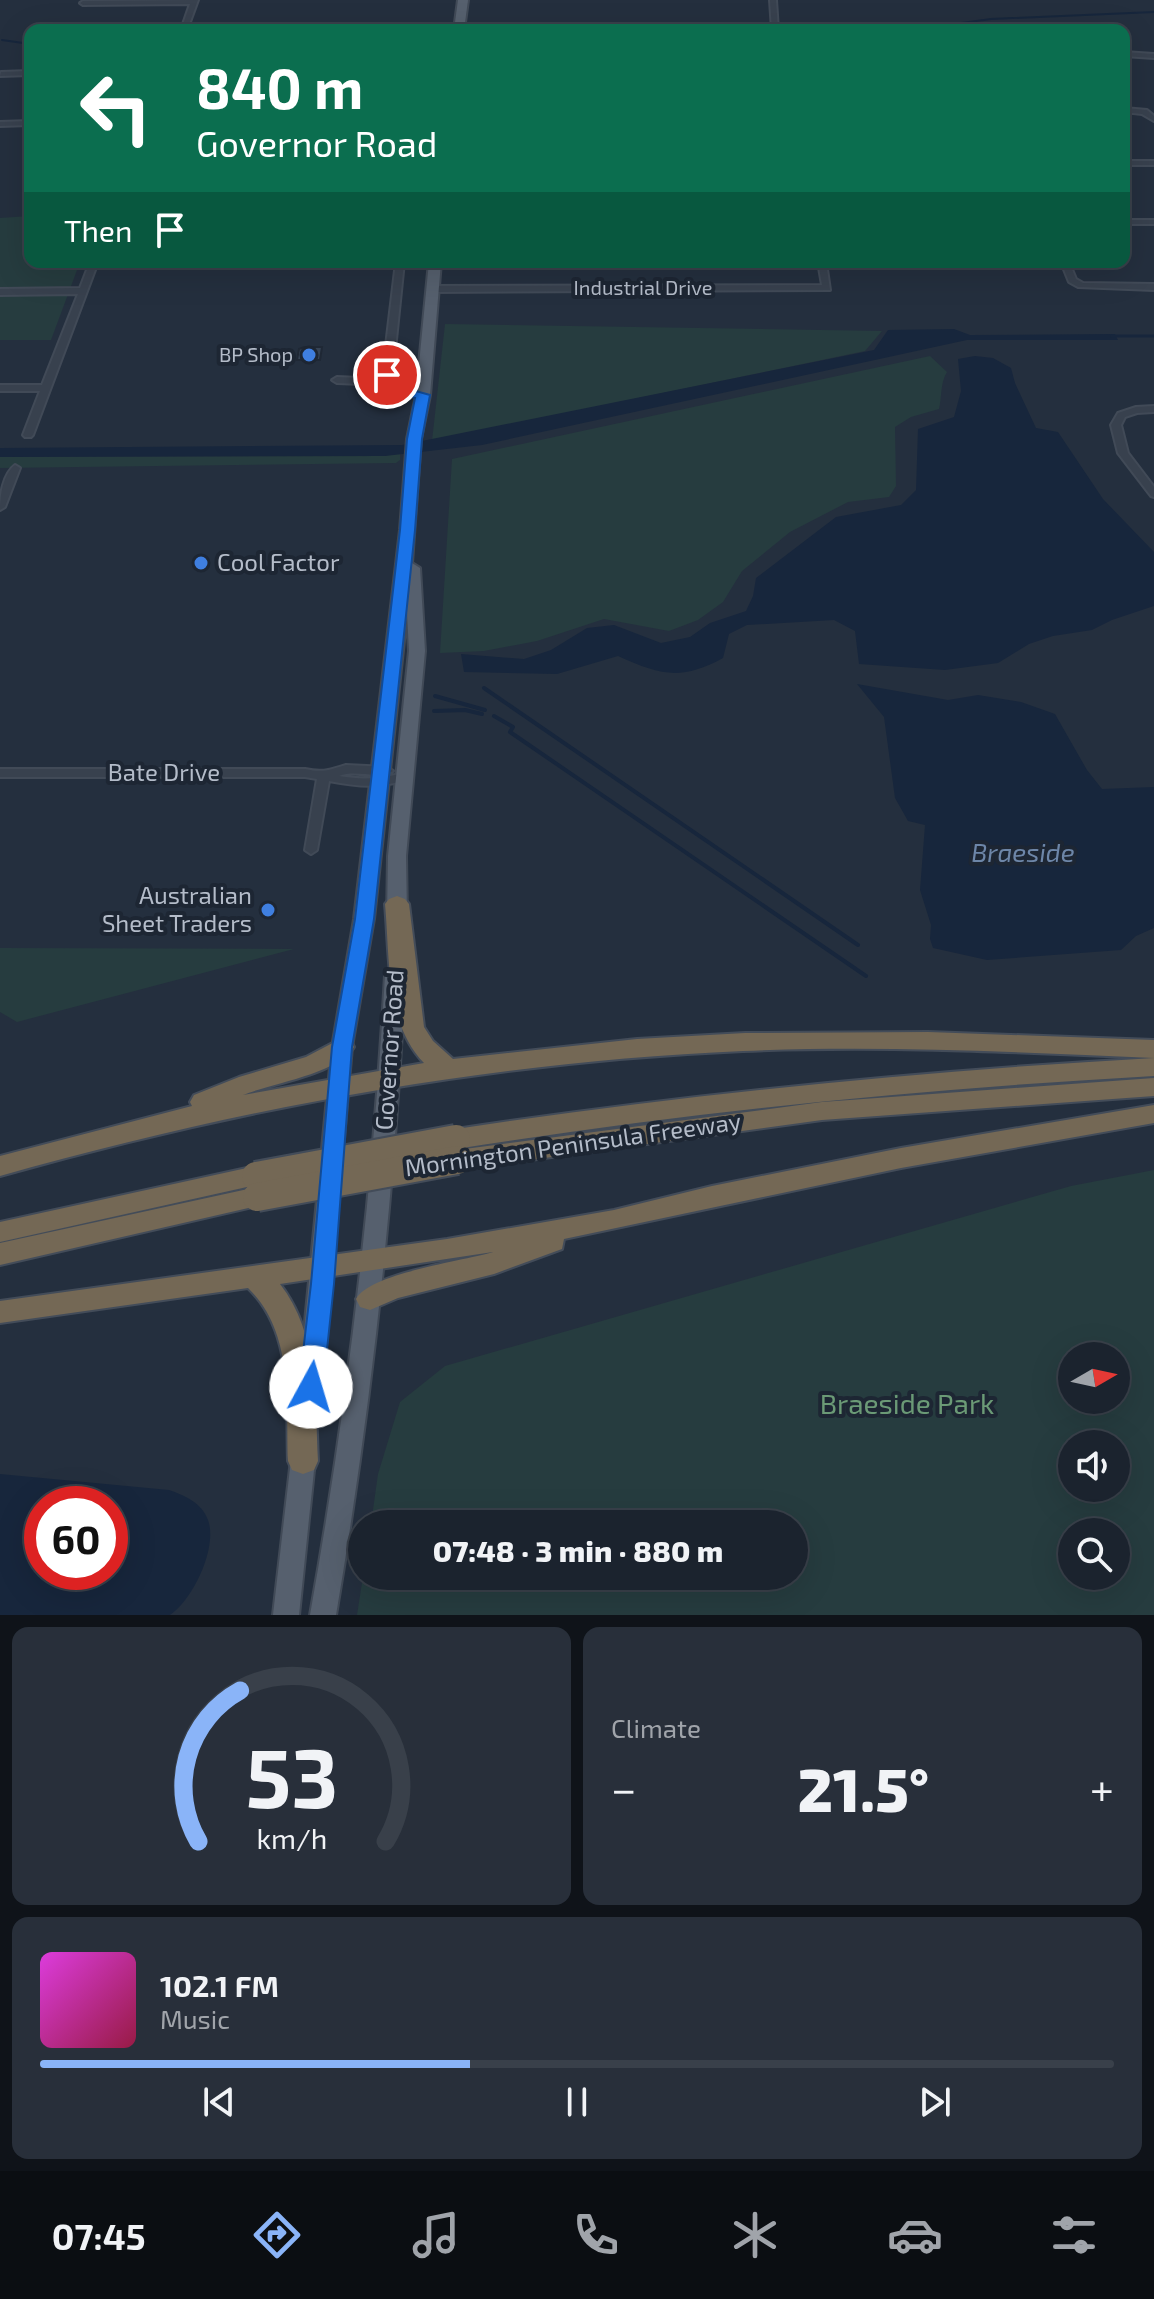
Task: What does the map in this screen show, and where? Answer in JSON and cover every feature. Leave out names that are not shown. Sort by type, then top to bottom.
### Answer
[{"type":"highway","points":[[397,904],[405,976],[404,999],[409,1019],[419,1043],[448,1069]]},
{"type":"highway","points":[[0,1166],[151,1124],[272,1097],[448,1069],[644,1048],[850,1040],[1154,1049]]},
{"type":"highway","points":[[151,1124],[248,1083],[315,1063],[342,1047]]},
{"type":"highway","name":"Mornington Peninsula Freeway","points":[[0,1232],[457,1149],[608,1116],[912,1081],[1154,1067]]},
{"type":"highway","name":"Mornington Peninsula Freeway","points":[[457,1149],[822,1111],[1154,1087]]},
{"type":"highway","points":[[0,1312],[324,1268],[614,1220],[712,1196],[901,1158],[1154,1114]]},
{"type":"highway","name":"Mornington Peninsula Freeway","points":[[0,1254],[257,1187]]},
{"type":"highway","points":[[370,1299],[391,1289],[494,1263],[614,1220]]},
{"type":"highway","points":[[254,1277],[279,1299],[291,1329],[303,1461]]},
{"type":"main road","points":[[460,24],[463,0]]},
{"type":"main road","name":"Governor Road","points":[[286,1615],[324,1268],[342,1047],[364,919],[381,776],[434,268]]},
{"type":"main road","name":"Governor Road","points":[[323,1615],[375,1260],[389,1078],[404,777],[417,651],[408,530]]},
{"type":"street","points":[[773,0],[775,24]]},
{"type":"street","points":[[83,3],[194,1],[186,24]]},
{"type":"street","points":[[1130,54],[1154,56]]},
{"type":"street","points":[[1,74],[24,73]]},
{"type":"street","points":[[1130,111],[1144,112],[1154,119]]},
{"type":"street","points":[[0,124],[24,123]]},
{"type":"street","points":[[1130,163],[1154,163]]},
{"type":"street","points":[[1130,222],[1154,222]]},
{"type":"street","points":[[28,435],[92,268]]},
{"type":"street","points":[[399,268],[388,378],[397,390],[423,395]]},
{"type":"street","name":"Industrial Drive","points":[[432,289],[827,288],[823,268]]},
{"type":"street","points":[[1067,268],[1072,280],[1081,285],[1154,287]]},
{"type":"street","points":[[0,292],[82,291]]},
{"type":"street","points":[[337,380],[388,378]]},
{"type":"street","points":[[0,388],[46,388]]},
{"type":"street","points":[[1154,409],[1121,415],[1116,425],[1123,453],[1154,494]]},
{"type":"street","points":[[0,507],[15,468]]},
{"type":"street","name":"Bate Drive","points":[[0,773],[326,776],[345,783],[381,776],[404,777]]},
{"type":"street","points":[[311,850],[326,776]]},
{"type":"green space","points":[[24,216],[24,268],[78,268],[51,340],[0,340],[0,218]]},
{"type":"green space","points":[[445,324],[882,331],[865,351],[432,441]]},
{"type":"green space","points":[[930,356],[947,372],[939,409],[911,417],[895,427],[896,486],[889,497],[848,502],[790,532],[742,571],[723,602],[698,620],[669,631],[604,619],[537,641],[484,651],[440,653],[452,459]]},
{"type":"green space","points":[[400,452],[400,460],[396,463],[0,468],[0,457],[385,456]]},
{"type":"green space","points":[[0,948],[294,949],[17,1022],[0,1012]]},
{"type":"green space","name":"Braeside Park","points":[[1154,1170],[1154,1615],[357,1615],[361,1590],[808,1590],[808,1510],[373,1510],[378,1474],[400,1402],[445,1366],[1071,1186]]},
{"type":"water","points":[[954,329],[970,335],[1115,334],[1118,340],[967,340],[482,445],[385,456],[0,457],[0,448],[402,445],[874,350],[888,330]]},
{"type":"water","points":[[975,356],[993,358],[1011,368],[1036,428],[1058,432],[1103,499],[1154,552],[1154,606],[1092,630],[1053,636],[1029,644],[998,663],[945,670],[859,664],[855,631],[834,620],[747,625],[729,634],[723,658],[682,672],[646,668],[618,656],[557,674],[464,672],[461,654],[524,659],[551,650],[587,628],[614,625],[661,643],[690,637],[710,623],[746,611],[756,578],[836,517],[901,505],[916,490],[918,429],[954,417],[961,391],[958,359]]},
{"type":"water","name":"Braeside","points":[[857,684],[948,700],[978,695],[1021,702],[1055,714],[1087,770],[1102,789],[1154,787],[1154,928],[1136,936],[1121,950],[987,960],[933,948],[931,925],[920,890],[925,825],[908,821],[895,798],[884,717]]},
{"type":"water","points":[[0,1474],[127,1486],[24,1486],[24,1590],[128,1590],[128,1486],[169,1490],[192,1500],[208,1520],[210,1544],[195,1585],[179,1608],[170,1615],[0,1615]]},
{"type":"building","name":"BP Shop","points":[[322,347],[320,360],[297,360],[299,349]]},
{"type":"waterway","points":[[954,24],[991,19],[1154,12]]},
{"type":"waterway","points":[[2,40],[24,43]]},
{"type":"waterway","points":[[1112,336],[1154,336]]},
{"type":"waterway","points":[[484,688],[858,945]]},
{"type":"waterway","points":[[435,696],[485,710]]},
{"type":"waterway","points":[[434,711],[465,710],[482,714]]},
{"type":"waterway","points":[[494,716],[513,727],[510,732],[866,976]]},
{"type":"place","name":"BP Shop","points":[[309,355]]},
{"type":"place","name":"Cool Factor","points":[[201,563]]},
{"type":"place","name":"Australian Sheet Traders","points":[[268,910]]},
{"type":"route","points":[[311,1387],[323,1284],[342,1047],[364,919],[408,530],[414,439],[423,395],[397,390],[391,386],[387,375]]}]
